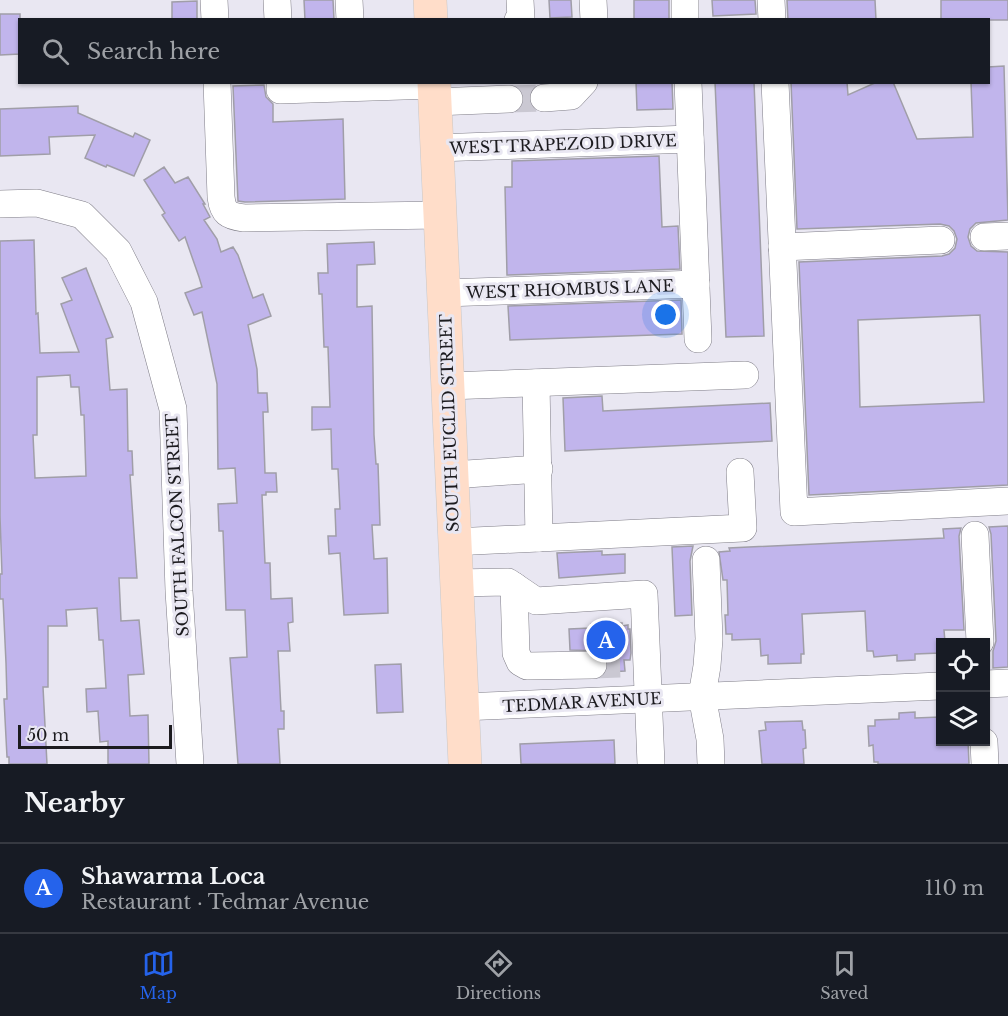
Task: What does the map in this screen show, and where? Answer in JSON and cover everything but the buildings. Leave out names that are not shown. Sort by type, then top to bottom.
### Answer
[{"type":"main road","points":[[430,0],[431,18]]},
{"type":"main road","name":"SOUTH EUCLID STREET","points":[[434,90],[465,764]]},
{"type":"street","points":[[214,0],[215,18]]},
{"type":"street","points":[[277,0],[278,18]]},
{"type":"street","points":[[350,0],[350,18]]},
{"type":"street","points":[[520,0],[521,18]]},
{"type":"street","points":[[593,0],[594,18]]},
{"type":"street","points":[[685,0],[686,18]]},
{"type":"street","points":[[771,0],[772,18]]},
{"type":"street","points":[[217,84],[221,197],[223,208],[230,216],[244,218],[440,215]]},
{"type":"street","points":[[280,84],[280,90],[434,90],[509,99]]},
{"type":"street","points":[[543,98],[571,96],[582,84]]},
{"type":"street","points":[[688,84],[698,339]]},
{"type":"street","points":[[775,84],[794,512],[1008,501]]},
{"type":"street","name":"WEST TRAPEZOID DRIVE","points":[[436,148],[690,139]]},
{"type":"street","name":"SOUTH FALCON STREET","points":[[0,204],[37,203],[82,215],[118,251],[144,302],[173,409],[179,591],[190,764]]},
{"type":"street","points":[[782,247],[940,240]]},
{"type":"street","name":"WEST RHOMBUS LANE","points":[[444,293],[696,284]]},
{"type":"street","points":[[448,386],[745,375]]},
{"type":"street","points":[[536,383],[540,538]]},
{"type":"street","points":[[452,475],[539,469]]},
{"type":"street","points":[[453,542],[743,528],[740,472]]},
{"type":"street","points":[[975,535],[980,638]]},
{"type":"street","points":[[706,560],[709,639],[702,696],[710,739],[711,764]]},
{"type":"street","points":[[455,583],[508,582],[536,601],[644,594],[636,663],[649,699],[651,764]]},
{"type":"street","points":[[514,586],[516,653],[520,662],[527,666],[593,665]]},
{"type":"street","points":[[990,684],[1008,683]]},
{"type":"street","name":"TEDMAR AVENUE","points":[[462,707],[936,686]]},
{"type":"street","points":[[984,746],[985,764]]},
{"type":"tunnel","points":[[509,99],[544,98]]},
{"type":"tunnel","points":[[593,665],[624,664]]},
{"type":"place","name":"Shawarma Loca","points":[[606,640]]}]
